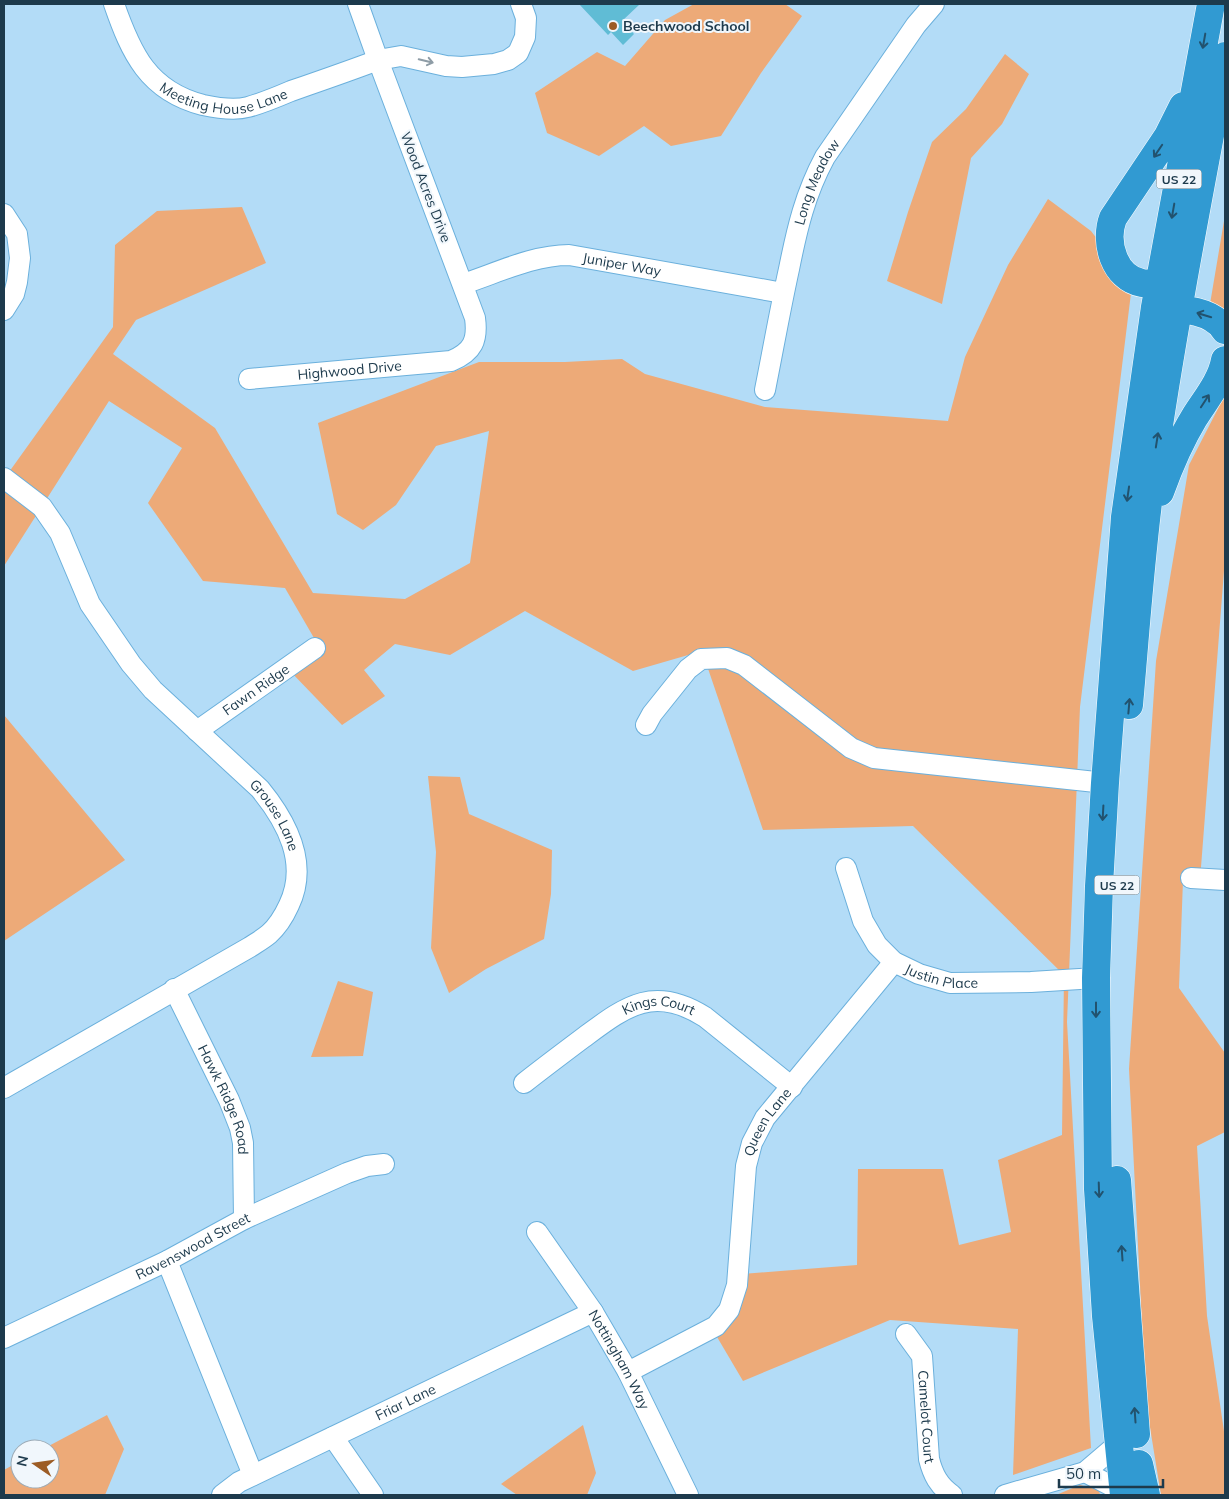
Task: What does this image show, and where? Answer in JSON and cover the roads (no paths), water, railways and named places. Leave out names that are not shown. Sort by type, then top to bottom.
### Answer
[{"type":"highway","name":"US 22","points":[[1134,1494],[1119,1443],[1106,1316],[1098,1189],[1096,978],[1099,886],[1125,516],[1167,308],[1197,77],[1211,4]]},
{"type":"highway","name":"US 22","points":[[1172,278],[1219,108],[1225,56]]},
{"type":"highway","points":[[1172,278],[1145,284],[1134,281],[1116,264],[1109,244],[1110,226],[1113,218],[1168,136],[1197,77]]},
{"type":"highway","name":"US 22","points":[[1134,1494],[1139,1464],[1115,1157],[1114,979],[1123,782],[1167,308]]},
{"type":"highway","points":[[1167,308],[1209,316],[1221,324],[1225,330]]},
{"type":"highway","points":[[1144,541],[1171,463],[1193,419],[1214,387],[1225,360]]},
{"type":"street","name":"Meeting House Lane","points":[[114,4],[129,45],[149,74],[178,95],[211,107],[223,108],[247,108],[378,60],[401,56],[446,66],[462,67],[494,64],[508,60],[518,53],[525,37],[526,18],[521,4]]},
{"type":"street","name":"Wood Acres Drive","points":[[358,4],[464,284],[475,318],[477,331],[473,344],[467,353],[451,361]]},
{"type":"street","name":"Long Meadow","points":[[765,390],[797,231],[813,179],[836,141],[916,26],[934,4]]},
{"type":"street","points":[[4,214],[17,234],[20,258],[14,294],[4,310]]},
{"type":"street","name":"Juniper Way","points":[[464,284],[539,258],[569,255],[783,293]]},
{"type":"street","name":"Highwood Drive","points":[[249,379],[451,361]]},
{"type":"street","name":"Grouse Lane","points":[[4,478],[42,507],[60,533],[90,604],[131,664],[153,690],[260,789],[275,807],[290,836],[296,853],[297,878],[293,898],[285,914],[268,935],[4,1088]]},
{"type":"street","name":"Fawn Ridge","points":[[197,731],[315,648]]},
{"type":"street","points":[[646,725],[652,714],[688,669],[701,659],[727,658],[744,665],[851,748],[874,758],[1105,782]]},
{"type":"street","name":"Justin Place","points":[[846,868],[863,920],[877,945],[894,962],[919,974],[950,983],[1031,982],[1096,978]]},
{"type":"street","points":[[1191,878],[1225,880]]},
{"type":"street","name":"Queen Lane","points":[[628,1372],[716,1326],[729,1310],[736,1285],[746,1166],[752,1143],[765,1118],[894,962]]},
{"type":"street","name":"Hawk Ridge Road","points":[[174,989],[229,1100],[240,1128],[243,1143],[244,1219]]},
{"type":"street","name":"Kings Court","points":[[524,1083],[614,1015],[631,1006],[661,1001],[677,1003],[691,1008],[705,1017],[792,1087]]},
{"type":"street","name":"Ravenswood Street","points":[[4,1338],[167,1260],[244,1219],[347,1173],[367,1166],[384,1164]]},
{"type":"street","name":"Nottingham Way","points":[[537,1232],[593,1312],[628,1372],[688,1495]]},
{"type":"street","points":[[167,1260],[253,1475]]},
{"type":"street","name":"Friar Lane","points":[[222,1495],[239,1482],[253,1475],[593,1312]]},
{"type":"street","name":"Camelot Court","points":[[906,1334],[922,1356],[929,1460],[933,1474],[939,1484],[952,1495]]},
{"type":"street","points":[[333,1437],[373,1495]]},
{"type":"street","points":[[1005,1495],[1085,1472],[1119,1443]]},
{"type":"street","points":[[1085,1472],[1134,1494]]},
{"type":"place","name":"Beechwood School","points":[[613,26]]}]
